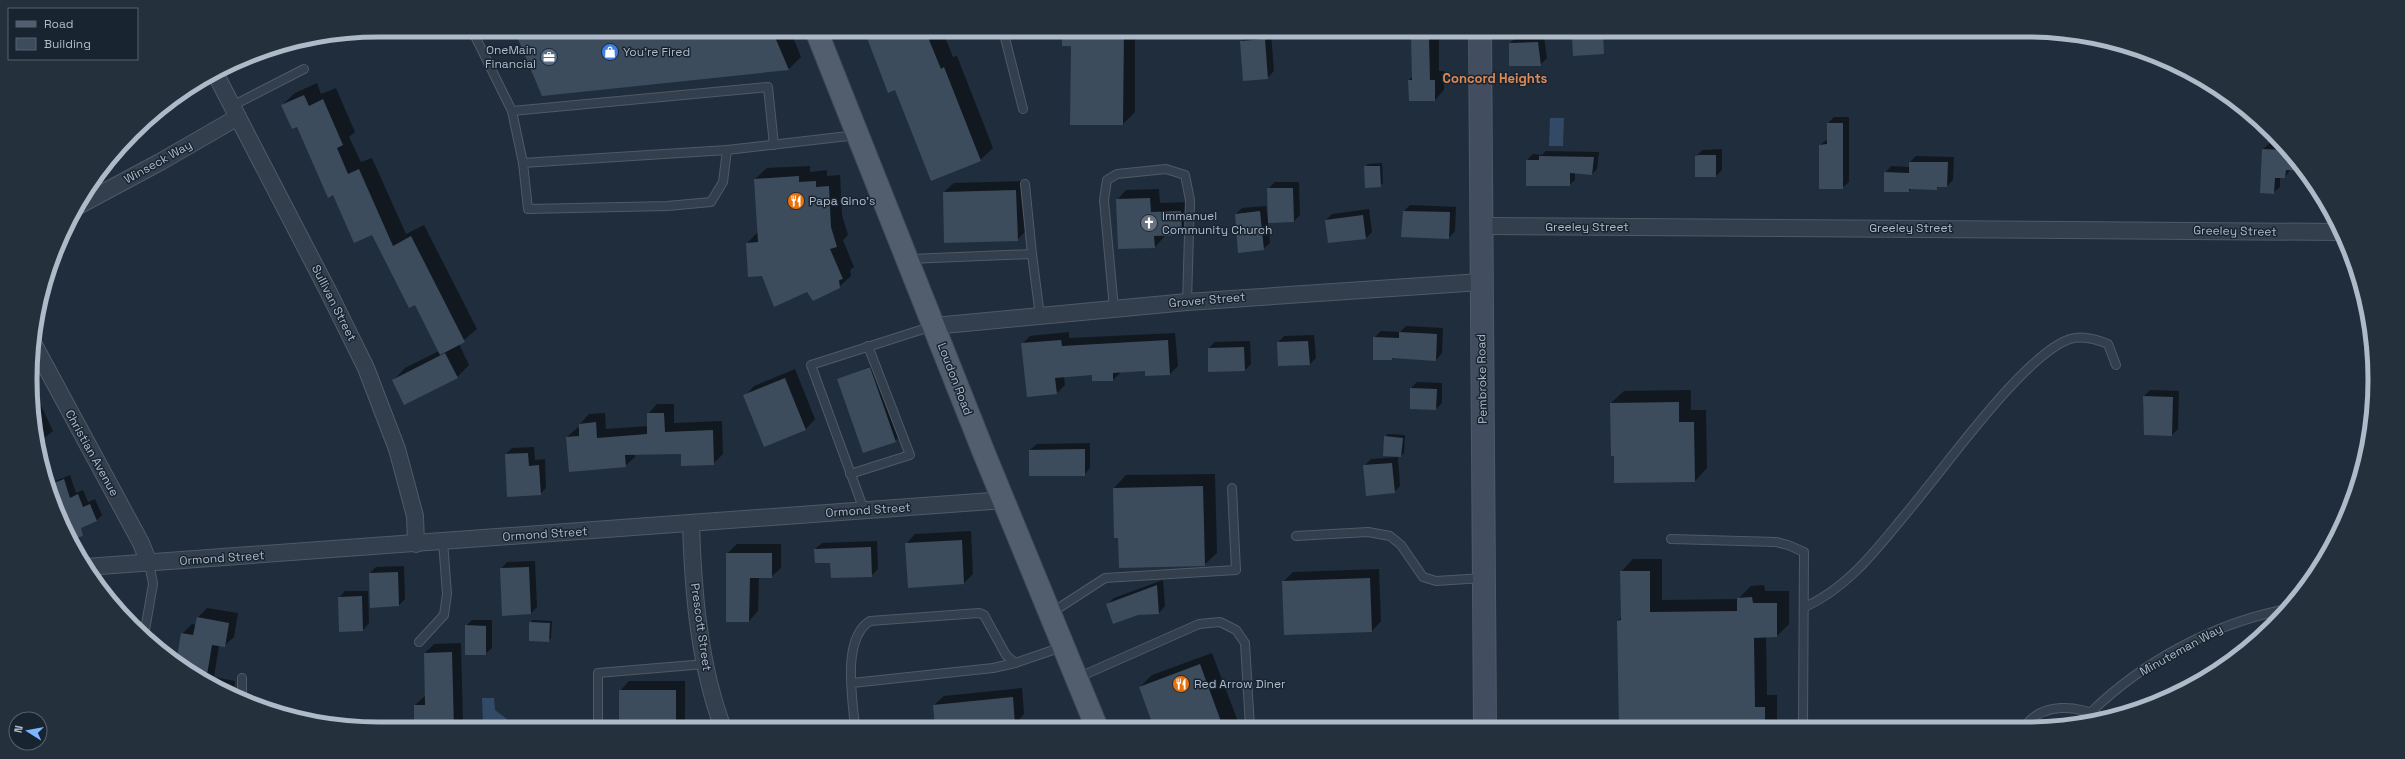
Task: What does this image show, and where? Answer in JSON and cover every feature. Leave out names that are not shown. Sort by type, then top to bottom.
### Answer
[{"type":"main road","name":"Loudon Road","points":[[819,37],[1063,647],[1095,722]]},
{"type":"street","name":"Pembroke Road","points":[[1480,37],[1485,722]]},
{"type":"street","name":"Sullivan Street","points":[[217,78],[327,289],[366,368],[398,449],[415,516],[416,544]]},
{"type":"street","name":"Winseck Way","points":[[87,201],[160,162],[235,111]]},
{"type":"street","name":"Greeley Street","points":[[1481,226],[2335,232]]},
{"type":"street","name":"Grover Street","points":[[934,326],[1187,302],[1481,282]]},
{"type":"street","name":"Christian Avenue","points":[[38,353],[141,542],[150,563]]},
{"type":"street","name":"Ormond Street","points":[[93,567],[1005,500]]},
{"type":"street","name":"Prescott Street","points":[[691,523],[693,566],[705,664],[711,696],[721,722]]},
{"type":"lane","points":[[475,37],[512,111],[523,163],[528,209],[666,206],[711,202],[723,182],[727,150]]},
{"type":"lane","points":[[1005,37],[1023,109]]},
{"type":"lane","points":[[235,111],[304,69]]},
{"type":"lane","points":[[512,111],[768,87],[774,145]]},
{"type":"lane","points":[[523,163],[727,150],[857,135]]},
{"type":"lane","points":[[1114,308],[1104,200],[1107,180],[1117,174],[1166,169],[1185,175],[1190,200],[1187,302]]},
{"type":"lane","points":[[1025,184],[1040,316]]},
{"type":"lane","points":[[907,259],[1032,254]]},
{"type":"lane","points":[[864,510],[811,365],[934,326]]},
{"type":"lane","points":[[1805,607],[1825,598],[1860,568],[1930,485],[1984,415],[2019,377],[2043,355],[2070,339],[2094,338],[2108,344],[2116,365]]},
{"type":"lane","points":[[850,474],[910,455],[868,346]]},
{"type":"lane","points":[[1050,613],[1106,578],[1236,570],[1232,488]]},
{"type":"lane","points":[[1296,536],[1368,532],[1390,536],[1401,545],[1423,577],[1436,582],[1484,578]]},
{"type":"lane","points":[[1671,539],[1776,542],[1788,545],[1804,552],[1805,607],[1803,722]]},
{"type":"lane","points":[[419,642],[444,616],[447,594],[443,541]]},
{"type":"lane","points":[[145,629],[153,584],[150,563]]},
{"type":"lane","name":"Minuteman Way","points":[[2091,712],[2122,683],[2151,664],[2233,622],[2278,611]]},
{"type":"lane","points":[[855,722],[850,671],[856,641],[863,625],[870,621],[979,613],[984,615],[1006,655],[1015,663]]},
{"type":"lane","points":[[1077,678],[1199,624],[1220,622],[1236,630],[1245,643],[1250,722]]},
{"type":"lane","points":[[852,683],[993,668],[1015,663],[1063,647]]},
{"type":"lane","points":[[598,722],[598,674],[705,664]]},
{"type":"lane","points":[[242,678],[242,693]]},
{"type":"lane","points":[[2029,722],[2035,715],[2052,709],[2070,708],[2096,714]]},
{"type":"water","points":[[1550,118],[1564,118],[1563,146],[1549,146]]},
{"type":"water","points":[[482,698],[494,698],[495,710],[507,719],[507,722],[483,722]]},
{"type":"building","points":[[517,37],[775,37],[789,70],[542,96]]},
{"type":"building","points":[[867,37],[928,37],[941,69],[944,67],[981,161],[931,181],[895,90],[888,93]]},
{"type":"building","points":[[1062,37],[1124,37],[1123,125],[1070,125],[1071,46],[1062,46]]},
{"type":"building","points":[[1572,37],[1603,37],[1604,54],[1573,56]]},
{"type":"building","points":[[1411,38],[1429,38],[1430,80],[1435,80],[1435,101],[1409,101],[1408,80],[1412,80]]},
{"type":"building","points":[[1265,39],[1268,79],[1243,81],[1240,41]]},
{"type":"building","points":[[1538,42],[1541,66],[1509,66],[1509,43]]},
{"type":"building","points":[[304,95],[309,106],[323,99],[343,145],[337,148],[348,174],[359,169],[393,246],[411,236],[465,342],[440,355],[415,305],[409,308],[372,235],[354,243],[333,195],[328,198],[297,127],[292,129],[281,105]]},
{"type":"building","points":[[1827,123],[1843,123],[1843,189],[1819,189],[1819,145],[1827,144]]},
{"type":"building","points":[[2262,149],[2279,150],[2297,171],[2286,170],[2285,178],[2275,178],[2274,194],[2260,193]]},
{"type":"building","points":[[1716,155],[1716,177],[1695,177],[1695,156]]},
{"type":"building","points":[[1539,156],[1594,157],[1592,175],[1570,173],[1570,186],[1526,186],[1526,160],[1539,160]]},
{"type":"building","points":[[1909,162],[1948,162],[1947,187],[1937,187],[1937,190],[1909,189],[1909,192],[1884,192],[1884,172],[1909,173]]},
{"type":"building","points":[[1364,166],[1380,166],[1381,187],[1365,188]]},
{"type":"building","points":[[799,176],[799,182],[816,181],[816,187],[829,186],[831,227],[837,247],[830,249],[843,279],[839,280],[840,288],[813,301],[807,292],[774,307],[762,276],[748,277],[746,243],[758,242],[754,179]]},
{"type":"building","points":[[1267,188],[1293,188],[1294,222],[1268,223]]},
{"type":"building","points":[[1016,190],[1018,241],[944,243],[943,192]]},
{"type":"building","name":"Immanuel Community Church","points":[[1150,198],[1151,212],[1181,211],[1182,235],[1154,236],[1155,248],[1118,249],[1116,199]]},
{"type":"building","points":[[1260,211],[1264,250],[1238,253],[1235,214]]},
{"type":"building","points":[[1403,211],[1450,212],[1449,239],[1401,237]]},
{"type":"building","points":[[1363,215],[1366,239],[1328,243],[1325,220]]},
{"type":"building","points":[[1399,332],[1437,334],[1436,361],[1392,358],[1392,360],[1373,360],[1373,337],[1399,338]]},
{"type":"building","points":[[1061,340],[1062,346],[1168,340],[1170,375],[1145,376],[1145,371],[1113,373],[1113,381],[1092,381],[1092,375],[1055,378],[1057,394],[1027,397],[1021,343]]},
{"type":"building","points":[[1308,341],[1310,365],[1278,366],[1277,342]]},
{"type":"building","points":[[1244,347],[1245,371],[1208,372],[1208,348]]},
{"type":"building","points":[[445,353],[458,378],[404,405],[392,380]]},
{"type":"building","points":[[870,367],[896,442],[863,453],[837,379]]},
{"type":"building","points":[[785,378],[806,430],[764,447],[743,395]]},
{"type":"building","points":[[1410,388],[1437,389],[1436,410],[1410,409]]},
{"type":"building","points":[[2143,396],[2173,397],[2172,436],[2144,435]]},
{"type":"building","points":[[1679,402],[1679,422],[1694,422],[1695,482],[1614,483],[1614,456],[1611,456],[1610,403]]},
{"type":"building","points":[[647,413],[664,413],[665,432],[713,430],[714,465],[681,466],[681,454],[625,455],[626,467],[569,472],[566,437],[579,436],[579,424],[596,422],[597,438],[647,434]]},
{"type":"building","points":[[1384,436],[1403,438],[1401,457],[1383,456]]},
{"type":"building","points":[[1085,449],[1085,476],[1029,476],[1029,450]]},
{"type":"building","points":[[528,453],[529,466],[539,465],[541,495],[507,497],[505,454]]},
{"type":"building","points":[[1392,463],[1395,493],[1366,496],[1363,465]]},
{"type":"building","points":[[64,479],[70,498],[78,494],[83,507],[90,504],[97,521],[81,528],[83,536],[76,538],[63,511],[53,483]]},
{"type":"building","points":[[1203,486],[1205,566],[1119,568],[1118,538],[1114,538],[1113,488]]},
{"type":"building","points":[[962,540],[964,584],[908,588],[905,543]]},
{"type":"building","points":[[871,547],[872,577],[831,578],[830,563],[815,563],[814,549]]},
{"type":"building","points":[[726,553],[772,553],[772,578],[750,578],[749,622],[726,622]]},
{"type":"building","points":[[529,567],[531,614],[502,616],[500,568]]},
{"type":"building","points":[[1620,571],[1650,571],[1650,612],[1737,611],[1737,598],[1752,597],[1753,603],[1777,603],[1777,637],[1754,638],[1755,707],[1765,707],[1765,722],[1619,722],[1617,621],[1621,620]]},
{"type":"building","points":[[398,572],[399,606],[370,608],[369,573]]},
{"type":"building","points":[[1370,578],[1372,632],[1284,635],[1282,581]]},
{"type":"building","points":[[1157,585],[1159,614],[1138,615],[1113,624],[1106,604]]},
{"type":"building","points":[[362,596],[363,631],[339,632],[338,597]]},
{"type":"building","points":[[197,617],[229,623],[225,647],[212,645],[207,675],[177,656],[181,633],[193,635]]},
{"type":"building","points":[[529,622],[550,623],[549,642],[529,641]]},
{"type":"building","points":[[465,625],[486,626],[486,655],[465,655]]},
{"type":"building","points":[[452,652],[454,722],[414,722],[414,705],[425,705],[424,653]]},
{"type":"building","points":[[1200,664],[1221,722],[1152,722],[1139,687]]},
{"type":"building","points":[[619,690],[676,690],[676,722],[619,722]]},
{"type":"building","points":[[1013,697],[1015,722],[934,722],[933,705]]},
{"type":"place","name":"You're Fired","points":[[610,52]]},
{"type":"place","name":"OneMain Financial","points":[[549,57]]},
{"type":"place","name":"Papa Gino's","points":[[796,201]]},
{"type":"place","name":"Immanuel Community Church","points":[[1149,223]]},
{"type":"place","name":"Red Arrow Diner","points":[[1181,684]]},
{"type":"district","name":"Concord Heights","points":[[1495,78]]}]
